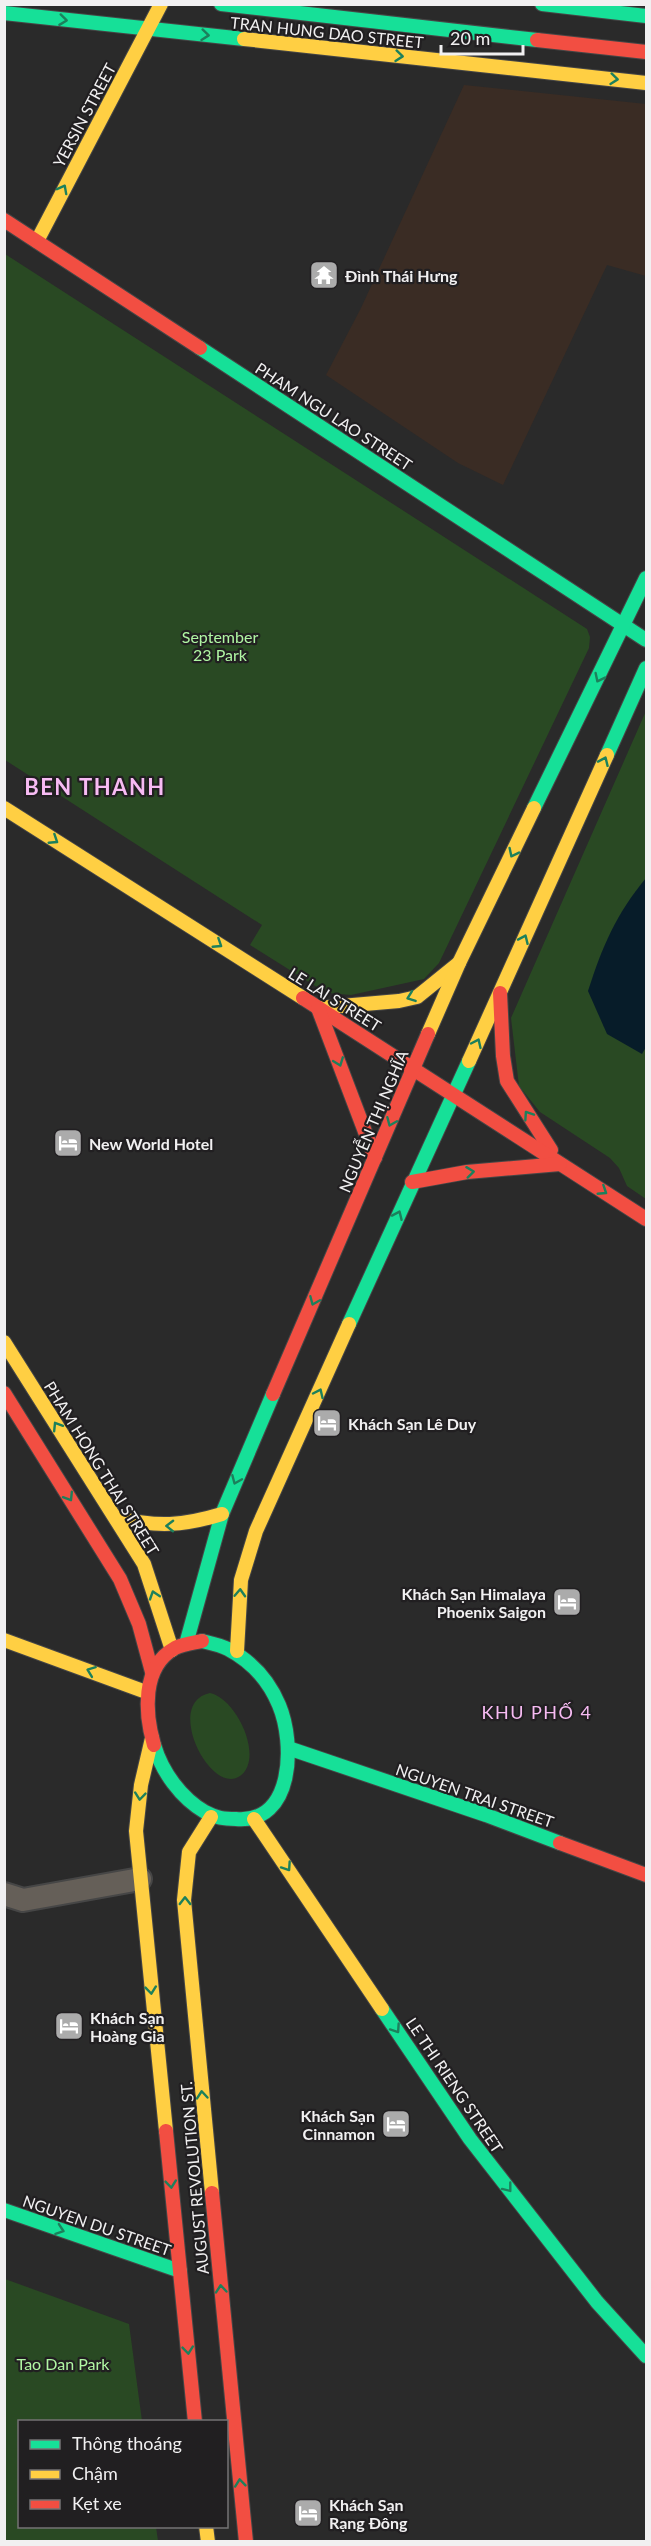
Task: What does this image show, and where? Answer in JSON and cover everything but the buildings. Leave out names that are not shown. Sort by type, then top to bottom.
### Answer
[{"type":"main road","name":"YERSIN STREET","points":[[37,241],[161,4]]},
{"type":"main road","name":"TRAN HUNG DAO STREET","points":[[221,4],[346,34],[579,60],[646,52]]},
{"type":"main road","points":[[542,4],[646,16]]},
{"type":"main road","name":"TRAN HUNG DAO STREET","points":[[4,12],[147,29],[346,34],[579,60],[646,82]]},
{"type":"main road","name":"PHAM NGU LAO STREET","points":[[4,220],[646,640]]},
{"type":"main road","name":"NGUYỄN THỊ NGHĨA","points":[[186,1644],[222,1514],[413,1068],[459,963],[646,578]]},
{"type":"main road","points":[[237,1652],[241,1580],[256,1531],[646,668]]},
{"type":"main road","name":"LE LAI STREET","points":[[4,808],[646,1219]]},
{"type":"main road","points":[[375,1158],[318,1008],[399,1001],[417,997],[459,963]]},
{"type":"main road","points":[[412,1182],[466,1172],[561,1164],[507,1081],[503,1056],[501,993]]},
{"type":"main road","name":"PHAM HONG THAI STREET","points":[[4,1342],[144,1564],[172,1650]]},
{"type":"main road","points":[[4,1394],[120,1579],[139,1624],[152,1672]]},
{"type":"main road","points":[[117,1518],[175,1527],[222,1514]]},
{"type":"main road","points":[[4,1640],[146,1692]]},
{"type":"main road","points":[[206,1641],[237,1652],[266,1682],[286,1726],[291,1749],[289,1772],[282,1792],[269,1809],[254,1818],[232,1822],[211,1817],[191,1804],[174,1785],[152,1738],[147,1714],[146,1692],[152,1672],[172,1650],[186,1644],[206,1641]]},
{"type":"main road","name":"AUGUST REVOLUTION ST.","points":[[152,1738],[141,1785],[136,1831],[195,2420]]},
{"type":"main road","name":"NGUYEN TRAI STREET","points":[[291,1749],[486,1815],[646,1875]]},
{"type":"main road","name":"AUGUST REVOLUTION ST.","points":[[211,1817],[189,1852],[184,1900],[246,2541]]},
{"type":"main road","name":"LE THI RIENG STREET","points":[[254,1818],[470,2139],[597,2302],[646,2356]]},
{"type":"main road","name":"NGUYEN DU STREET","points":[[4,2210],[180,2271]]},
{"type":"street","points":[[4,1894],[22,1900],[140,1879]]},
{"type":"shaded area","points":[[464,85],[646,104],[646,276],[607,265],[503,485],[458,463],[326,375],[361,308]]},
{"type":"green space","name":"September 23 Park","points":[[5,254],[587,629],[590,637],[589,648],[439,963],[424,979],[351,995],[329,993],[320,989],[250,945],[262,925],[5,760]]},
{"type":"green space","points":[[646,711],[646,1199],[627,1186],[619,1168],[610,1158],[540,1112],[519,1086],[511,1018]]},
{"type":"green space","points":[[210,1693],[220,1697],[229,1706],[238,1717],[244,1730],[250,1756],[247,1767],[240,1776],[228,1779],[216,1773],[205,1762],[196,1746],[191,1729],[191,1713],[197,1700]]},
{"type":"green space","name":"Tao Dan Park","points":[[5,2279],[129,2324],[142,2420],[18,2420],[18,2528],[156,2528],[158,2541],[5,2541]]},
{"type":"water","points":[[646,878],[646,1047],[642,1054],[607,1034],[588,991],[611,931],[635,891]]},
{"type":"traffic: fast","points":[[221,4],[537,40]]},
{"type":"traffic: fast","points":[[542,4],[646,16]]},
{"type":"traffic: fast","points":[[4,13],[244,39]]},
{"type":"traffic: fast","points":[[200,348],[646,640]]},
{"type":"traffic: fast","points":[[534,808],[646,578]]},
{"type":"traffic: fast","points":[[607,755],[646,668]]},
{"type":"traffic: fast","points":[[349,1324],[469,1061]]},
{"type":"traffic: fast","points":[[186,1644],[222,1514],[273,1394]]},
{"type":"traffic: fast","points":[[154,1745],[162,1765],[180,1792],[196,1806],[213,1816],[232,1819],[255,1817],[269,1809],[279,1795],[288,1759],[284,1721],[275,1696],[258,1672],[244,1659],[225,1648],[202,1641]]},
{"type":"traffic: fast","points":[[291,1749],[486,1815],[560,1843]]},
{"type":"traffic: fast","points":[[382,2009],[470,2139],[597,2302],[646,2356]]},
{"type":"traffic: fast","points":[[4,2210],[180,2271]]},
{"type":"traffic: slow","points":[[37,241],[161,4]]},
{"type":"traffic: slow","points":[[244,39],[646,83]]},
{"type":"traffic: slow","points":[[469,1061],[607,755]]},
{"type":"traffic: slow","points":[[4,808],[303,998]]},
{"type":"traffic: slow","points":[[428,1034],[459,963],[534,808]]},
{"type":"traffic: slow","points":[[318,1008],[399,1001],[417,997],[459,963]]},
{"type":"traffic: slow","points":[[237,1651],[241,1580],[256,1531],[349,1324]]},
{"type":"traffic: slow","points":[[4,1342],[144,1564],[172,1650]]},
{"type":"traffic: slow","points":[[117,1518],[145,1523],[170,1524],[222,1514]]},
{"type":"traffic: slow","points":[[4,1640],[146,1692]]},
{"type":"traffic: slow","points":[[152,1738],[141,1785],[136,1831],[166,2131]]},
{"type":"traffic: slow","points":[[211,1817],[189,1852],[184,1900],[212,2193]]},
{"type":"traffic: slow","points":[[254,1819],[382,2009]]},
{"type":"traffic: slow","points":[[206,2528],[208,2542]]},
{"type":"traffic: jam","points":[[537,40],[646,52]]},
{"type":"traffic: jam","points":[[4,220],[200,348]]},
{"type":"traffic: jam","points":[[500,993],[503,1056],[507,1081],[551,1150]]},
{"type":"traffic: jam","points":[[303,998],[646,1219]]},
{"type":"traffic: jam","points":[[318,1008],[375,1158]]},
{"type":"traffic: jam","points":[[273,1394],[428,1034]]},
{"type":"traffic: jam","points":[[412,1182],[467,1172],[560,1164]]},
{"type":"traffic: jam","points":[[4,1393],[120,1579],[139,1624],[152,1672]]},
{"type":"traffic: jam","points":[[154,1745],[149,1719],[148,1692],[156,1667],[164,1656],[175,1648],[202,1641]]},
{"type":"traffic: jam","points":[[560,1843],[646,1875]]},
{"type":"traffic: jam","points":[[166,2131],[195,2420]]},
{"type":"traffic: jam","points":[[212,2193],[246,2542]]},
{"type":"place","name":"Đình Thái Hưng","points":[[324,275]]},
{"type":"place","name":"New World Hotel","points":[[68,1143]]},
{"type":"place","name":"Khách Sạn Lê Duy","points":[[327,1423]]},
{"type":"place","name":"Khách Sạn Himalaya Phoenix Saigon","points":[[567,1602]]},
{"type":"place","name":"Khách Sạn Hoàng Gia","points":[[69,2026]]},
{"type":"place","name":"Khách Sạn Cinnamon","points":[[396,2124]]},
{"type":"place","name":"Khách Sạn Rạng Đông","points":[[308,2513]]},
{"type":"district","name":"BEN THANH","points":[[95,786]]},
{"type":"district","name":"KHU PHỐ 4","points":[[537,1712]]}]
